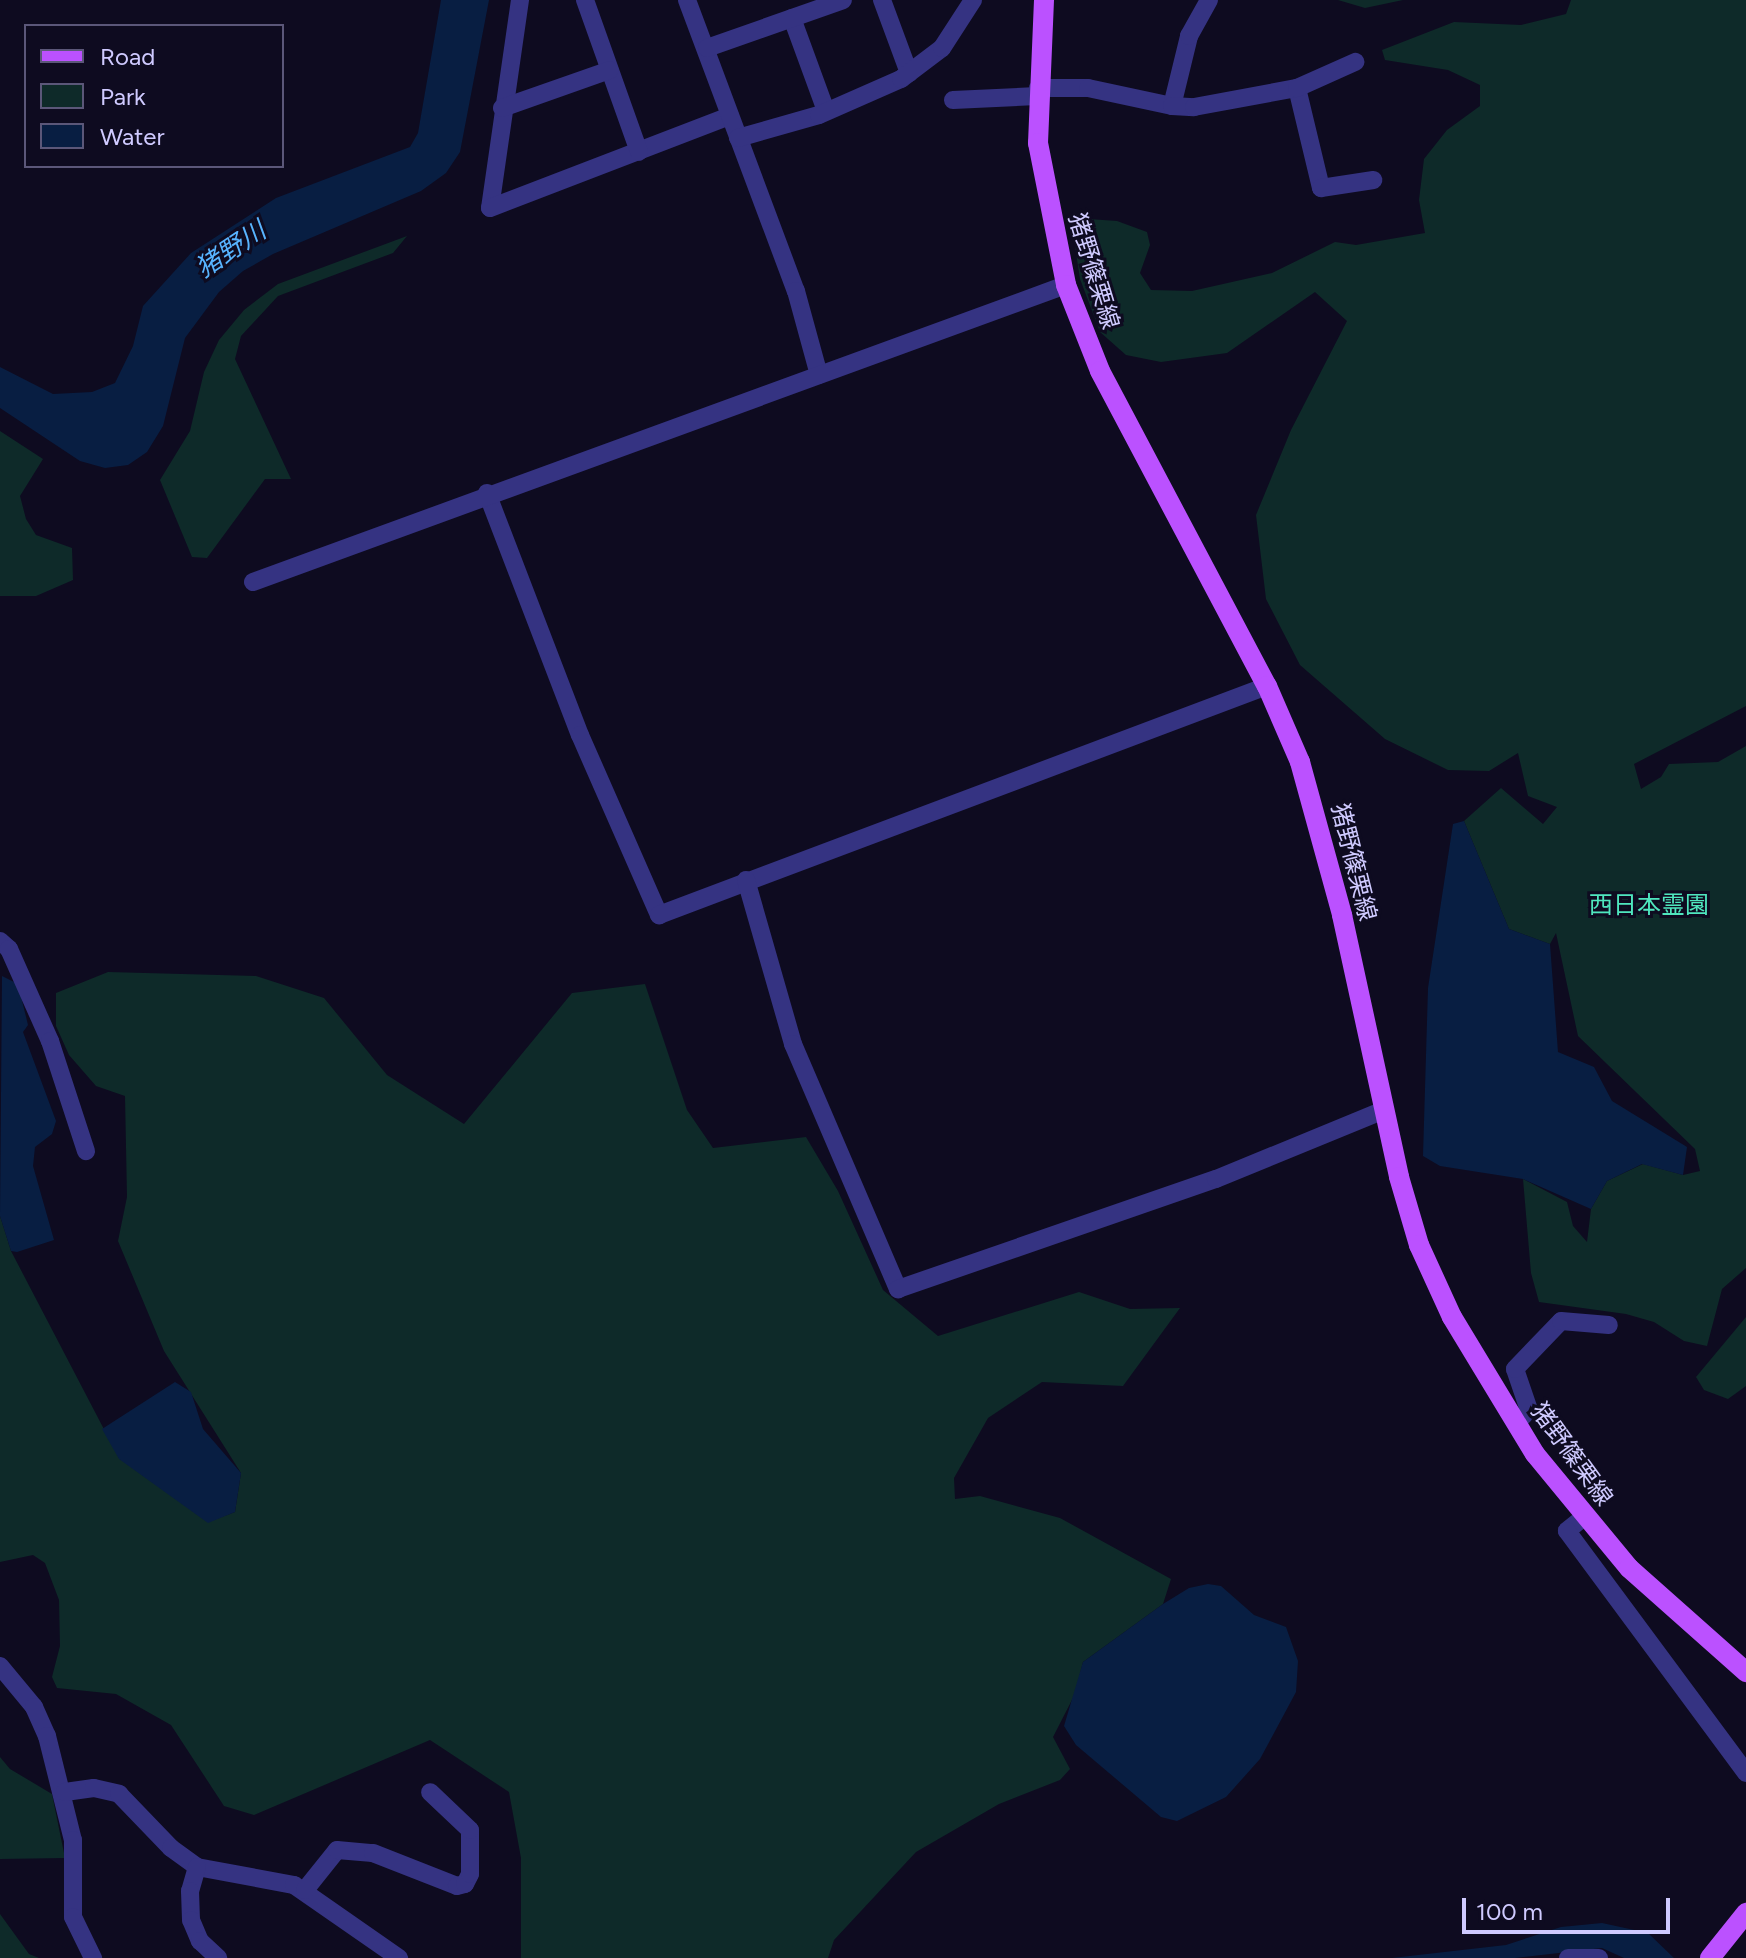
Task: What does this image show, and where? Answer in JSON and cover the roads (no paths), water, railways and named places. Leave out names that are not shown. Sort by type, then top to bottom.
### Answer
[{"type":"main road","name":"猪野篠栗線","points":[[1044,0],[1038,92],[1044,184],[1066,285],[1100,371],[1267,686],[1317,817],[1384,1110],[1419,1245],[1452,1317],[1516,1423],[1584,1517],[1676,1614],[1746,1672]]},
{"type":"main road","points":[[1710,1958],[1746,1913]]},
{"type":"street","points":[[520,0],[490,208],[730,116]]},
{"type":"street","points":[[585,0],[639,152]]},
{"type":"street","points":[[687,0],[796,291],[819,375]]},
{"type":"street","points":[[707,48],[792,18],[809,6],[843,0]]},
{"type":"street","points":[[882,0],[909,73]]},
{"type":"street","points":[[738,138],[826,111],[909,73],[942,48],[973,0]]},
{"type":"street","points":[[1172,106],[1189,36],[1209,0]]},
{"type":"street","points":[[792,18],[826,111]]},
{"type":"street","points":[[953,100],[1088,88],[1172,106],[1194,107],[1297,88],[1355,62]]},
{"type":"street","points":[[502,108],[610,70]]},
{"type":"street","points":[[1297,88],[1321,188],[1373,180]]},
{"type":"street","points":[[253,582],[487,493],[1066,285]]},
{"type":"street","points":[[487,493],[574,721],[659,915],[1267,686]]},
{"type":"street","points":[[746,880],[793,1044],[898,1289],[1216,1179],[1384,1110]]},
{"type":"street","points":[[0,941],[9,949],[50,1041],[86,1151]]},
{"type":"street","points":[[1516,1423],[1529,1410],[1515,1369],[1561,1321],[1609,1325]]},
{"type":"street","points":[[1584,1517],[1567,1531],[1746,1773]]},
{"type":"street","points":[[0,1666],[34,1707],[65,1792],[73,1840],[73,1917],[93,1958]]},
{"type":"street","points":[[65,1792],[94,1788],[119,1794],[171,1848],[197,1867],[224,1875],[269,1877],[305,1890],[399,1958]]},
{"type":"street","points":[[305,1890],[337,1850],[373,1853],[457,1886],[465,1884],[470,1874],[470,1830],[430,1792]]},
{"type":"street","points":[[197,1867],[190,1891],[191,1920],[200,1941],[218,1958]]},
{"type":"street","points":[[1568,1958],[1599,1958]]},
{"type":"water","name":"猪野川","points":[[441,0],[489,0],[460,152],[446,173],[421,191],[273,254],[243,271],[219,292],[185,338],[163,426],[147,452],[128,465],[105,468],[80,461],[0,408],[0,367],[53,394],[92,392],[115,383],[133,346],[143,306],[191,253],[276,198],[410,147],[418,133]]},
{"type":"water","points":[[1464,821],[1509,929],[1550,944],[1558,1052],[1594,1067],[1612,1101],[1687,1147],[1683,1175],[1642,1164],[1607,1181],[1591,1209],[1523,1179],[1440,1166],[1423,1156],[1428,988],[1453,824]]},
{"type":"water","points":[[2,976],[18,984],[28,1025],[23,1032],[56,1121],[52,1134],[35,1147],[33,1166],[54,1240],[17,1252],[11,1251],[0,1216]]},
{"type":"water","points":[[175,1382],[191,1392],[203,1429],[241,1473],[235,1512],[208,1523],[119,1459],[102,1429]]},
{"type":"water","points":[[1208,1584],[1221,1586],[1254,1615],[1286,1627],[1298,1661],[1296,1692],[1260,1759],[1226,1797],[1177,1821],[1161,1817],[1076,1745],[1064,1726],[1083,1662],[1163,1604],[1189,1588]]},
{"type":"water","points":[[1602,1923],[1648,1933],[1674,1958],[1624,1958],[1602,1948],[1515,1958],[1392,1958],[1506,1945],[1561,1927]]},
{"type":"park label","name":"西日本霊園","points":[[1649,905]]}]
